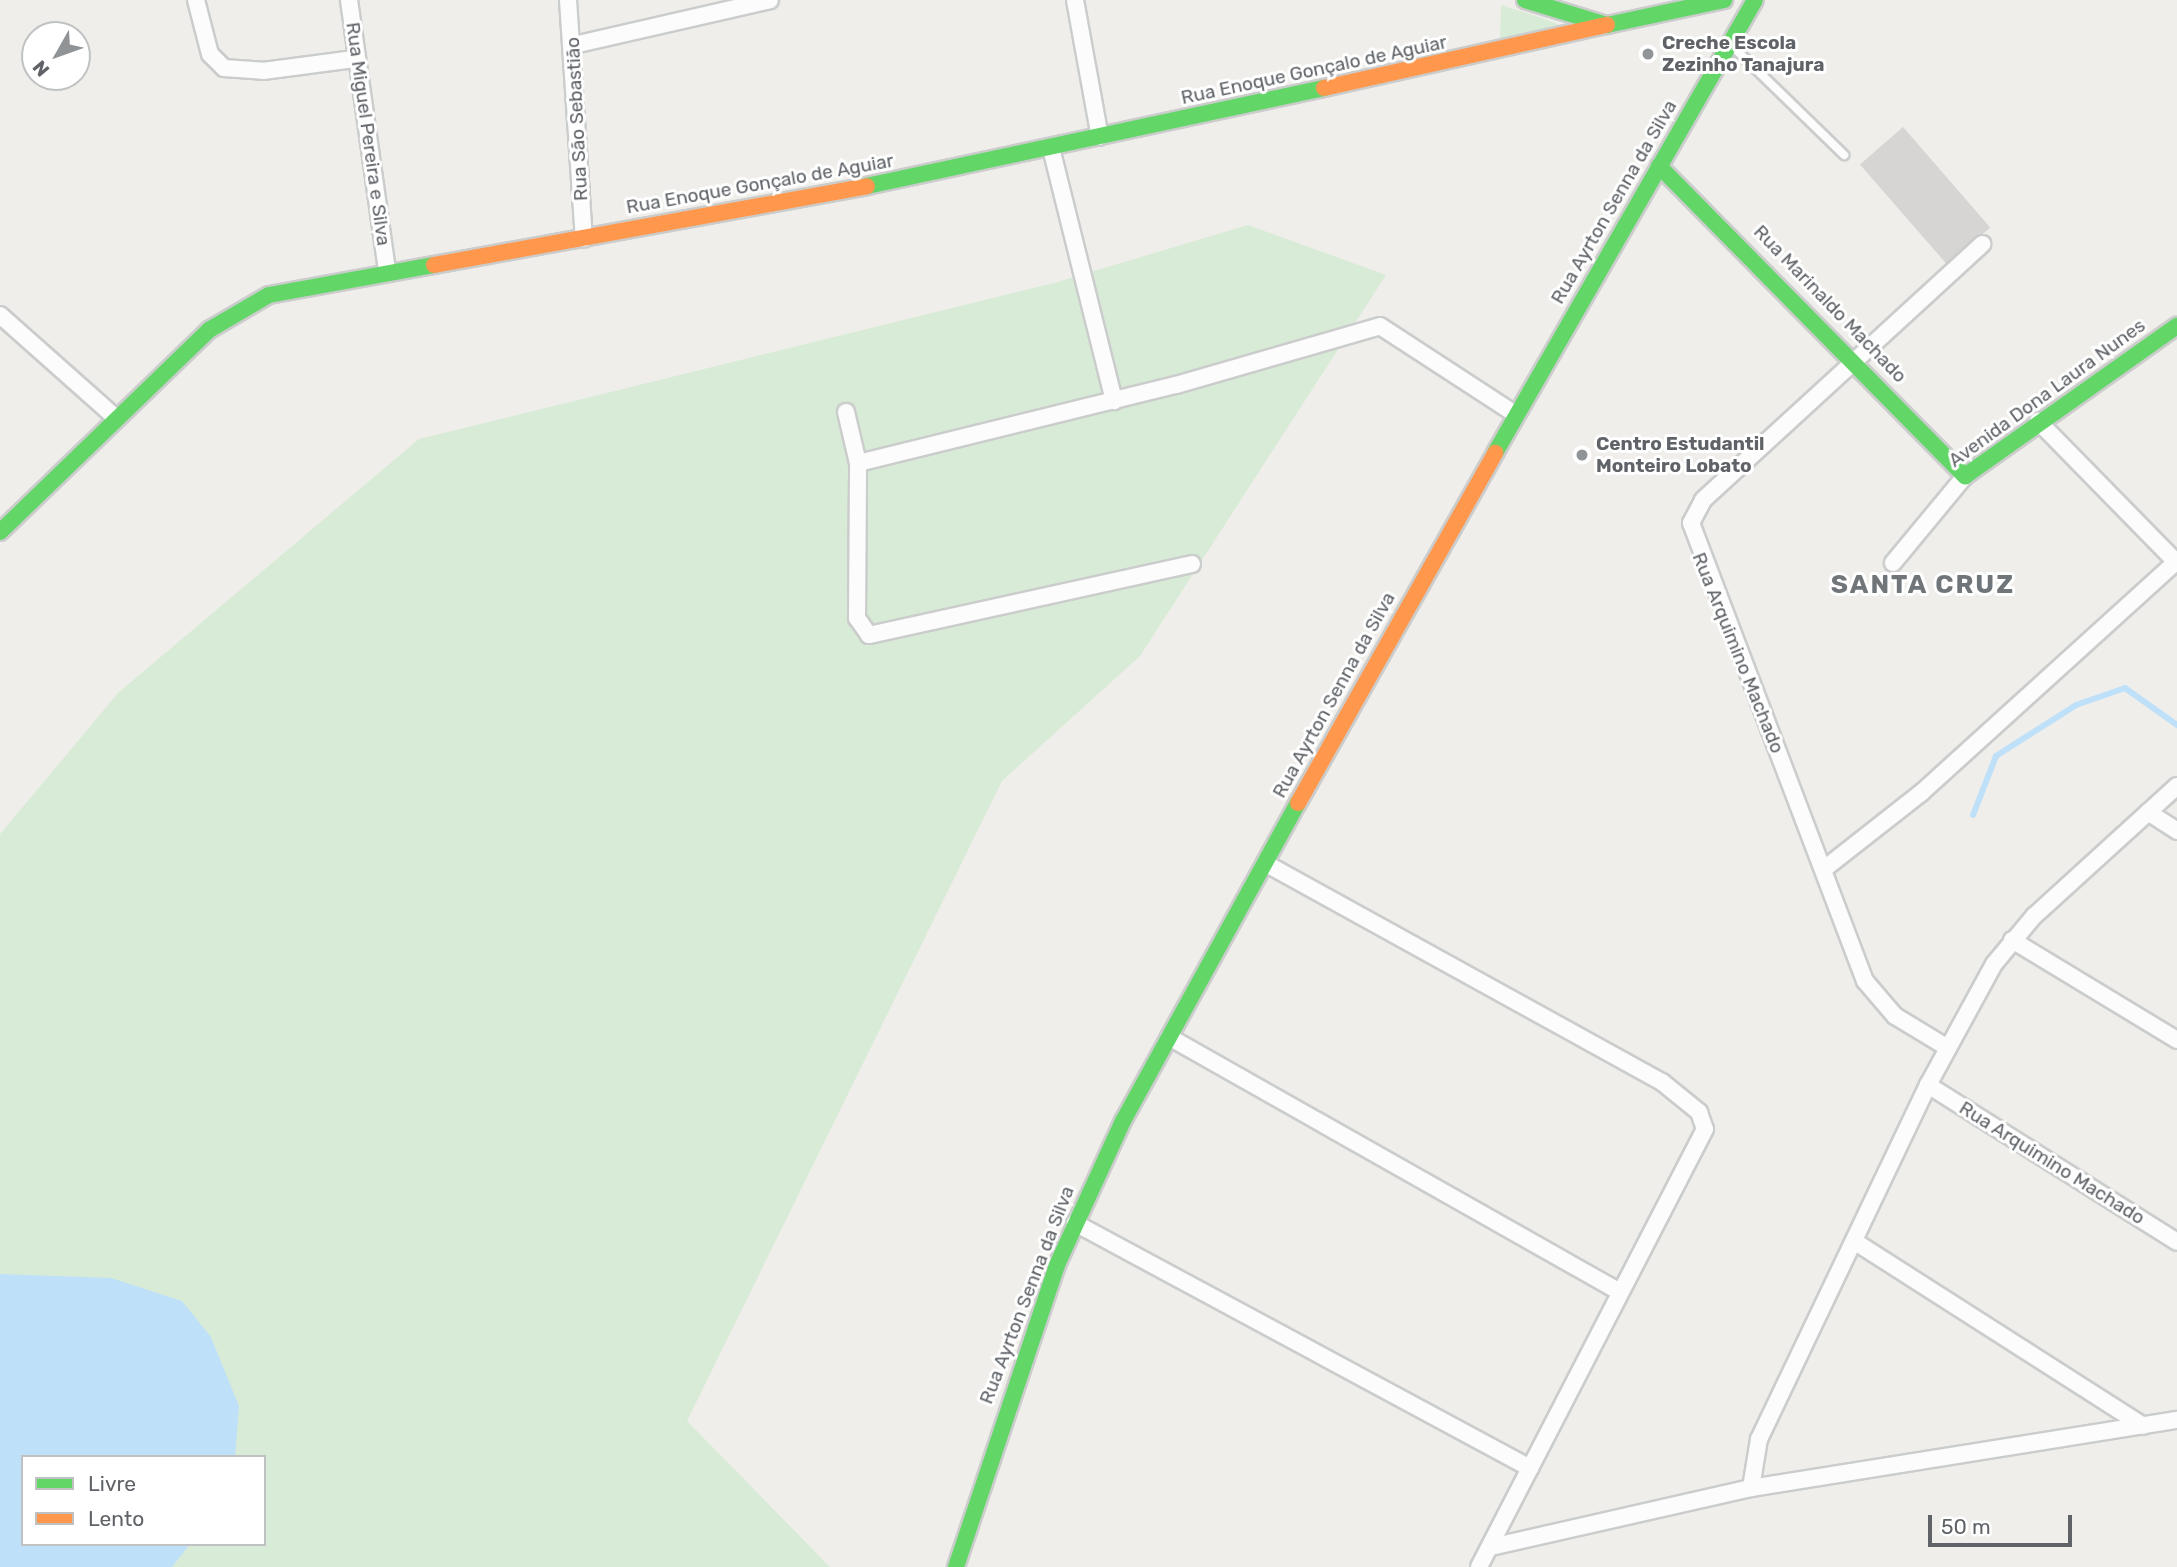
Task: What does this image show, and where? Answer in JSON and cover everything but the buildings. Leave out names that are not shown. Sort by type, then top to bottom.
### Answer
[{"type":"street","points":[[196,0],[209,54],[224,68],[263,71],[354,59]]},
{"type":"street","name":"Rua Miguel Pereira e Silva","points":[[349,0],[354,59],[387,269]]},
{"type":"street","name":"Rua São Sebastião","points":[[568,0],[575,45],[583,238]]},
{"type":"street","points":[[575,45],[769,0]]},
{"type":"street","points":[[1075,0],[1100,137]]},
{"type":"street","points":[[1525,0],[1607,25]]},
{"type":"street","name":"Rua Enoque Gonçalo de Aguiar","points":[[0,532],[115,417],[233,312],[269,295],[387,269],[583,238],[1051,148],[1724,0]]},
{"type":"street","name":"Rua Ayrton Senna da Silva","points":[[956,1567],[996,1433],[1075,1223],[1169,1037],[1515,414],[1755,0]]},
{"type":"street","points":[[1051,148],[1114,401]]},
{"type":"street","name":"Rua Marinaldo Machado","points":[[1659,166],[1856,360],[1965,476]]},
{"type":"street","name":"Rua Arquimino Machado","points":[[1948,1048],[1876,997],[1691,523],[1703,500],[1982,244]]},
{"type":"street","points":[[0,315],[115,417]]},
{"type":"street","points":[[858,463],[1114,401],[1380,326],[1515,414]]},
{"type":"street","name":"Avenida Dona Laura Nunes","points":[[1893,563],[1965,476],[2038,421],[2177,326]]},
{"type":"street","points":[[846,412],[858,463],[856,618],[869,635],[1192,564]]},
{"type":"street","points":[[1824,869],[1921,793],[2176,562],[2038,421]]},
{"type":"street","points":[[1751,1488],[1759,1439],[1928,1084],[2012,940],[2177,786]]},
{"type":"street","points":[[2148,811],[2177,831]]},
{"type":"street","points":[[1265,863],[1662,1082],[1699,1112],[1704,1129],[1479,1567]]},
{"type":"street","points":[[2012,940],[2177,1040]]},
{"type":"street","points":[[1169,1037],[1620,1292]]},
{"type":"street","name":"Rua Arquimino Machado","points":[[1928,1084],[2177,1242]]},
{"type":"street","points":[[1075,1223],[1530,1468]]},
{"type":"street","points":[[1854,1241],[2144,1426]]},
{"type":"street","points":[[1491,1547],[1751,1488],[2177,1420]]},
{"type":"lane","points":[[1730,44],[1844,155]]},
{"type":"green space","points":[[1501,5],[1539,17],[1562,26],[1500,40]]},
{"type":"green space","points":[[1248,225],[1386,275],[1140,656],[1002,781],[687,1421],[830,1567],[0,1567],[0,834],[119,692],[419,439],[1054,283]]},
{"type":"water","points":[[0,1274],[111,1278],[182,1301],[211,1337],[239,1406],[235,1455],[21,1455],[21,1546],[188,1546],[172,1567],[0,1567]]},
{"type":"waterway","points":[[1973,815],[1996,756],[2076,705],[2125,688],[2177,725]]},
{"type":"traffic: fast","points":[[1525,0],[1607,25],[1724,0]]},
{"type":"traffic: fast","points":[[1495,453],[1755,0]]},
{"type":"traffic: fast","points":[[867,186],[1324,88]]},
{"type":"traffic: fast","points":[[1659,166],[1965,476],[2177,326]]},
{"type":"traffic: fast","points":[[0,532],[209,330],[269,295],[434,265]]},
{"type":"traffic: fast","points":[[956,1567],[1057,1265],[1123,1121],[1298,803]]},
{"type":"traffic: slow","points":[[1324,88],[1607,25]]},
{"type":"traffic: slow","points":[[434,265],[867,186]]},
{"type":"traffic: slow","points":[[1298,803],[1495,453]]},
{"type":"place","name":"Creche Escola Zezinho Tanajura","points":[[1648,54]]},
{"type":"place","name":"Centro Estudantil Monteiro Lobato","points":[[1582,455]]},
{"type":"district","name":"SANTA CRUZ","points":[[1923,585]]}]
